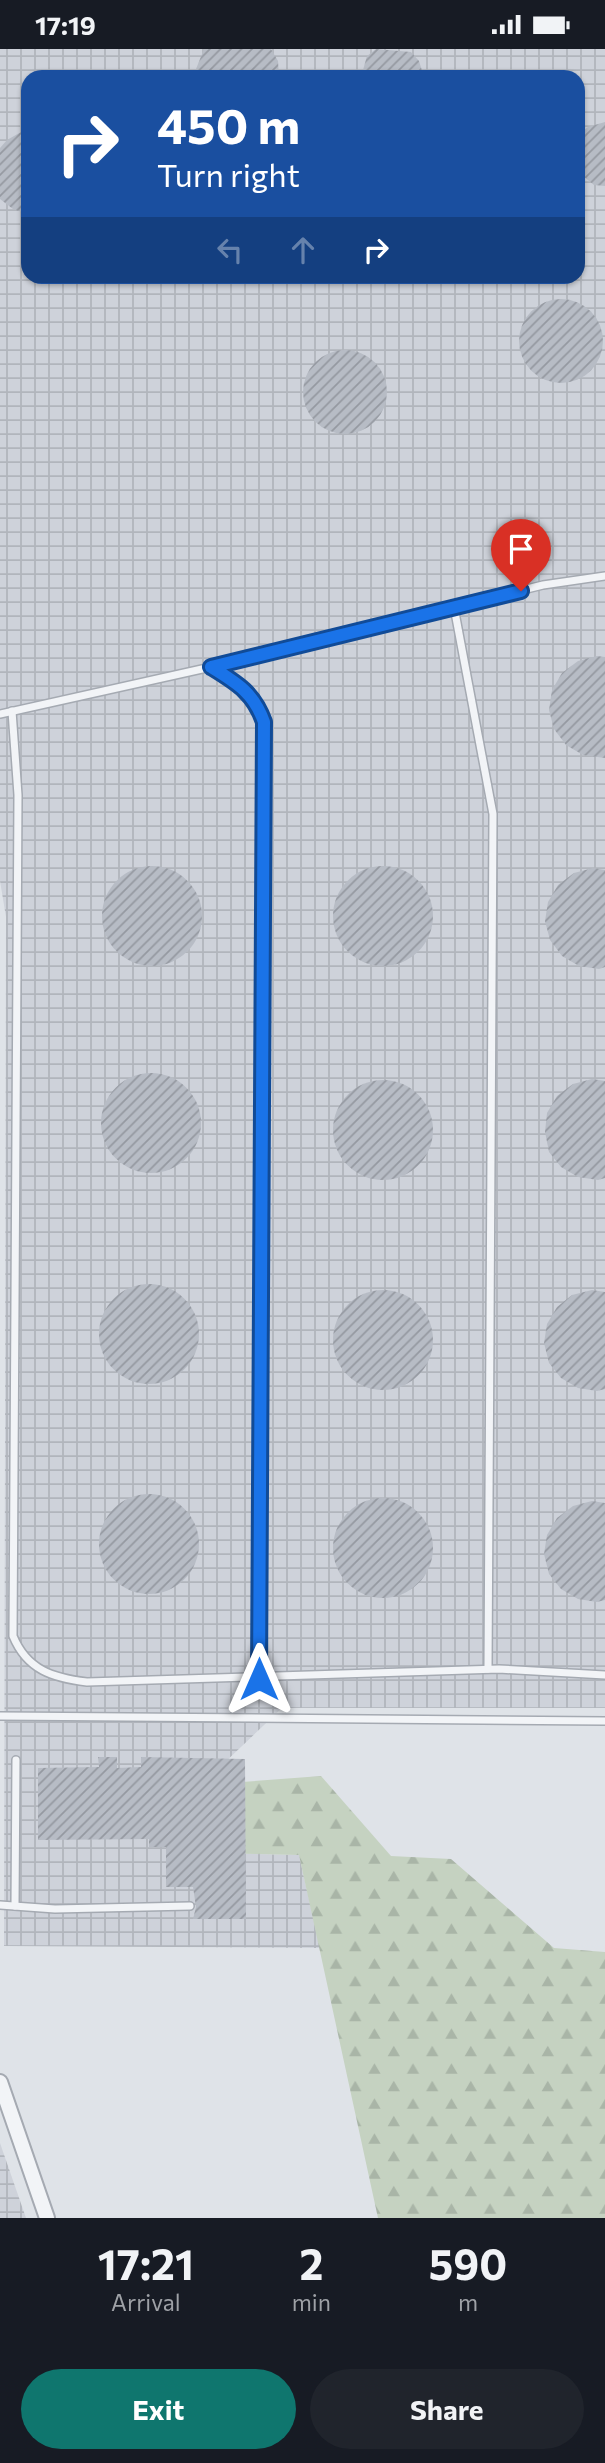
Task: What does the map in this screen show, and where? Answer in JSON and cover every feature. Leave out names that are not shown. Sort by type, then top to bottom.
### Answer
[{"type":"street","points":[[0,2082],[47,2218]]},
{"type":"lane","points":[[0,714],[211,667],[543,585],[605,576]]},
{"type":"lane","points":[[454,607],[493,814],[488,1669]]},
{"type":"lane","points":[[211,667],[244,687],[258,703],[264,722],[259,1679]]},
{"type":"lane","points":[[12,711],[18,795],[13,1636],[20,1654],[38,1670],[61,1679],[259,1679],[488,1669],[605,1675]]},
{"type":"lane","points":[[0,1716],[605,1721]]},
{"type":"lane","points":[[15,1906],[16,1760]]},
{"type":"lane","points":[[0,1905],[55,1909],[190,1906]]},
{"type":"shaded area","points":[[0,49],[605,49],[605,1708],[282,1708],[201,1785],[202,1853],[299,1855],[320,1948],[4,1946],[6,917],[0,881]]},
{"type":"shaded area","points":[[0,2143],[26,2218],[0,2218]]},
{"type":"green space","points":[[321,1776],[391,1856],[451,1859],[554,1948],[605,1952],[605,2218],[378,2218],[299,1855],[202,1853],[201,1785]]},
{"type":"building","points":[[204,49],[271,49],[278,61],[279,70],[196,70]]},
{"type":"building","points":[[376,49],[411,52],[419,61],[422,70],[363,70],[367,56]]},
{"type":"building","points":[[605,122],[605,186],[594,185],[585,178],[585,129]]},
{"type":"building","points":[[21,132],[21,212],[0,199],[0,148],[7,140]]},
{"type":"building","points":[[561,299],[584,306],[596,318],[603,341],[596,364],[584,376],[561,383],[538,376],[526,364],[519,341],[526,318],[538,306]]},
{"type":"building","points":[[345,350],[368,357],[380,369],[387,392],[380,415],[368,427],[345,434],[322,427],[310,415],[303,392],[310,369],[322,357]]},
{"type":"building","points":[[597,656],[605,657],[605,758],[583,755],[566,745],[554,729],[549,710],[552,690],[562,673],[578,661]]},
{"type":"building","points":[[152,866],[180,874],[194,888],[202,916],[194,944],[180,958],[152,966],[124,958],[110,944],[102,916],[110,888],[124,874]]},
{"type":"building","points":[[383,866],[411,874],[425,888],[433,916],[425,944],[411,958],[383,966],[355,958],[341,944],[333,916],[341,888],[355,874]]},
{"type":"building","points":[[593,868],[605,870],[605,967],[599,969],[579,966],[562,956],[550,940],[545,921],[548,902],[558,885],[574,873]]},
{"type":"building","points":[[151,1073],[179,1081],[193,1095],[201,1123],[193,1151],[179,1165],[151,1173],[123,1165],[109,1151],[101,1123],[109,1095],[123,1081]]},
{"type":"building","points":[[592,1079],[605,1081],[605,1178],[598,1180],[578,1177],[561,1167],[549,1152],[545,1132],[547,1113],[557,1096],[573,1084]]},
{"type":"building","points":[[383,1080],[411,1088],[425,1102],[433,1130],[425,1158],[411,1172],[383,1180],[355,1172],[341,1158],[333,1130],[341,1102],[355,1088]]},
{"type":"building","points":[[149,1284],[177,1292],[191,1306],[199,1334],[191,1362],[177,1376],[149,1384],[121,1376],[107,1362],[99,1334],[107,1306],[121,1292]]},
{"type":"building","points":[[383,1290],[411,1298],[425,1312],[433,1340],[425,1368],[411,1382],[383,1390],[355,1382],[341,1368],[333,1340],[341,1312],[355,1298]]},
{"type":"building","points":[[592,1290],[605,1292],[605,1389],[597,1391],[578,1388],[561,1378],[549,1363],[544,1343],[547,1324],[557,1307],[572,1295]]},
{"type":"building","points":[[149,1494],[177,1502],[191,1516],[199,1544],[191,1572],[177,1586],[149,1594],[121,1586],[107,1572],[99,1544],[107,1516],[121,1502]]},
{"type":"building","points":[[383,1498],[411,1506],[425,1520],[433,1548],[425,1576],[411,1590],[383,1598],[355,1590],[341,1576],[333,1548],[341,1520],[355,1506]]},
{"type":"building","points":[[592,1501],[605,1503],[605,1600],[597,1602],[578,1599],[561,1589],[549,1574],[544,1554],[547,1535],[557,1518],[573,1506]]},
{"type":"building","points":[[98,1757],[117,1757],[117,1768],[141,1767],[141,1757],[245,1759],[246,1919],[193,1919],[196,1907],[193,1887],[166,1887],[166,1847],[149,1847],[149,1839],[38,1840],[38,1768],[99,1767]]},
{"type":"route","points":[[259,1679],[265,743],[264,722],[258,703],[244,687],[211,667],[521,591]]}]
